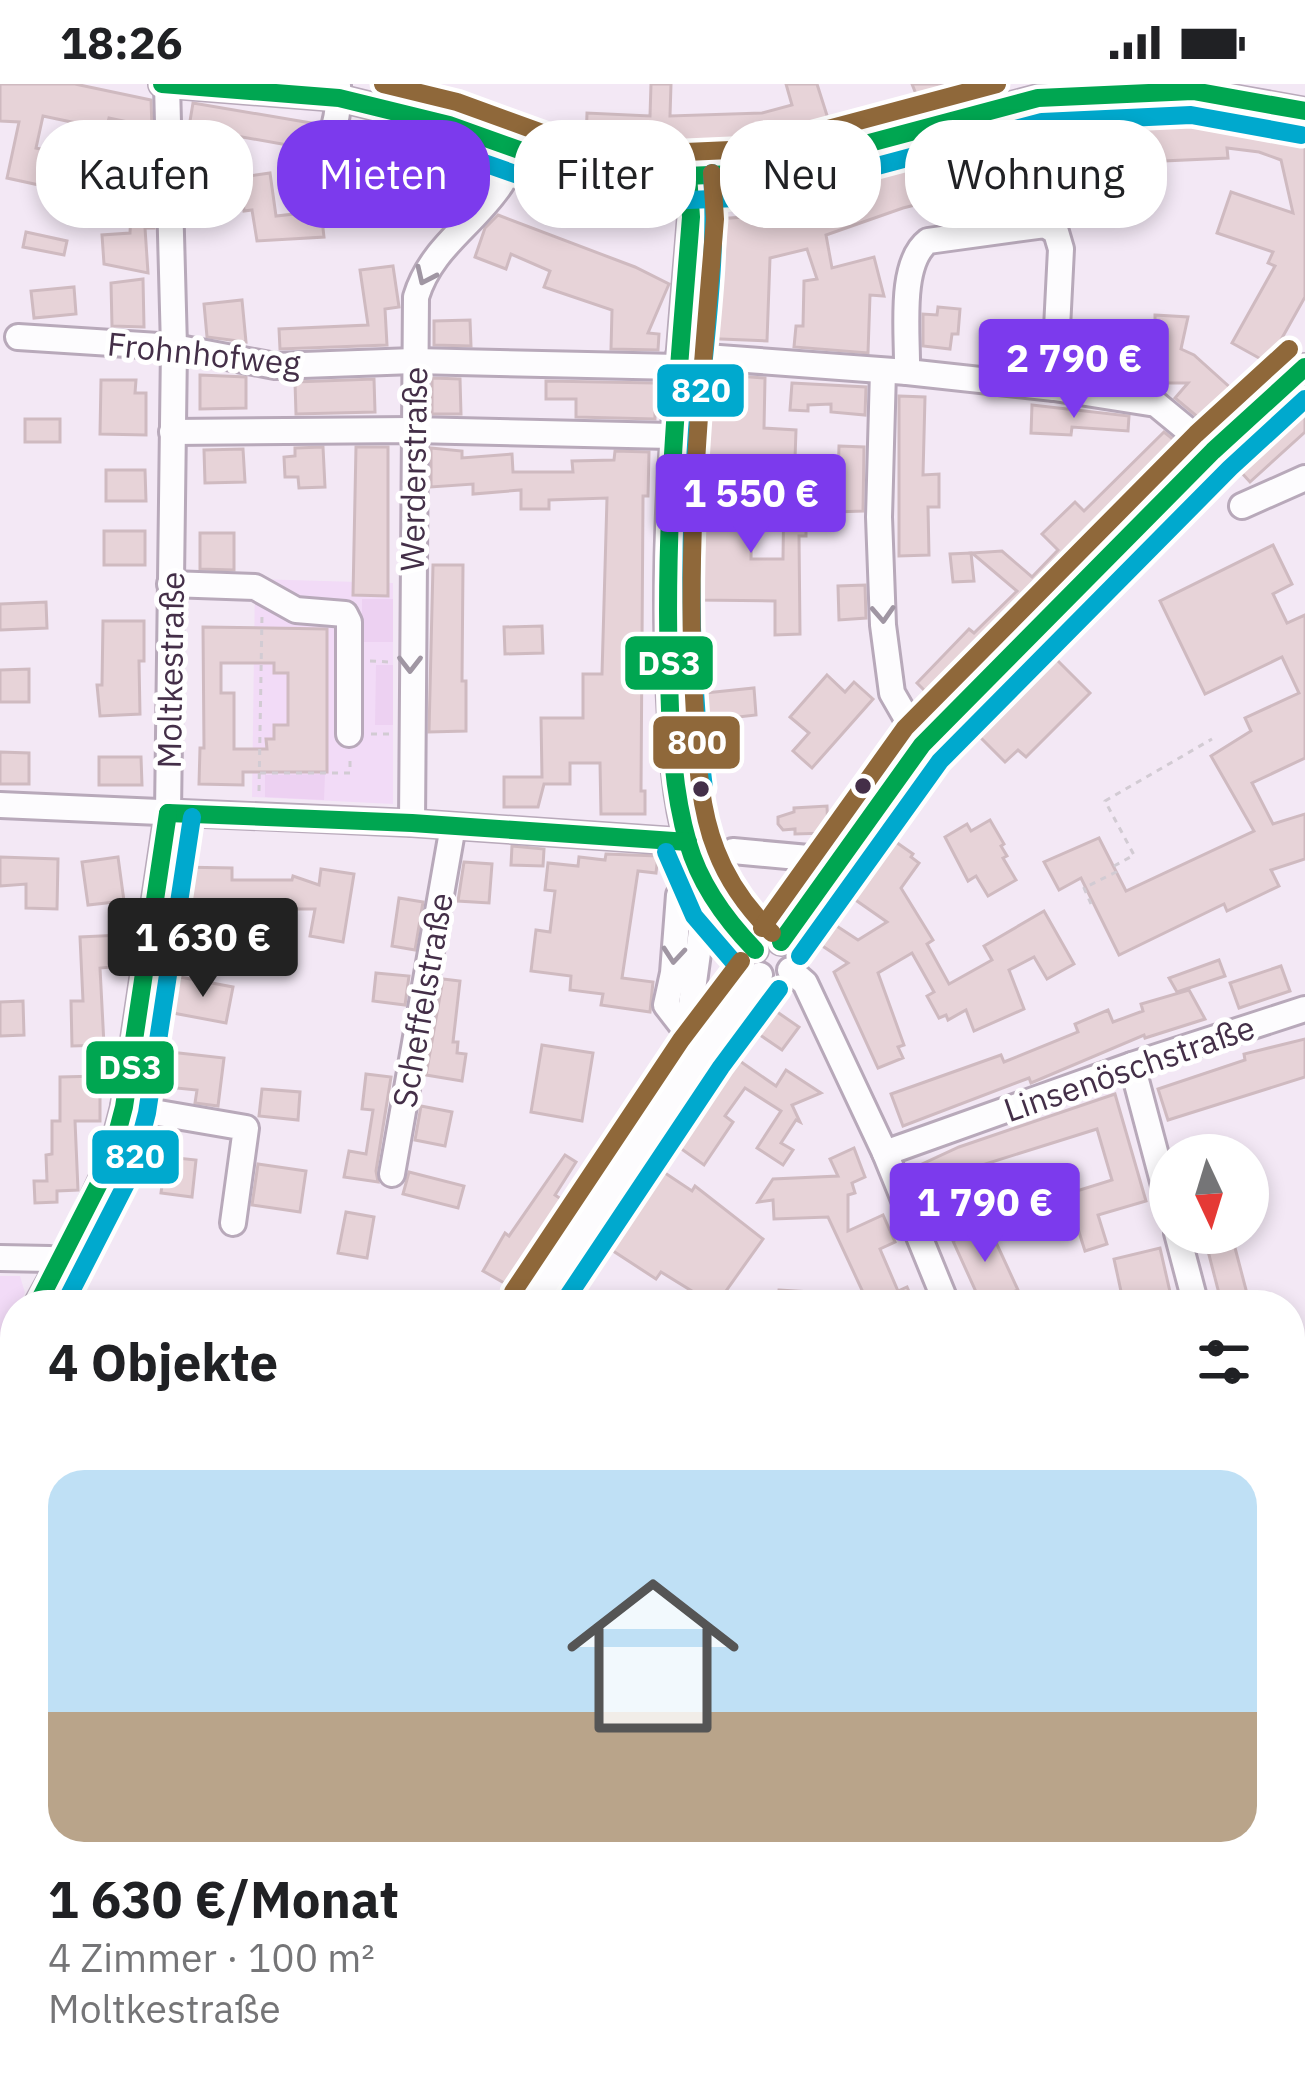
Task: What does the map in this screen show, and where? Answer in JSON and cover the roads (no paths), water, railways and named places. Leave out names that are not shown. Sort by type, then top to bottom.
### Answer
[{"type":"street","points":[[165,85],[339,91],[514,147]]},
{"type":"street","name":"Moltkestraße","points":[[45,1290],[109,1164],[124,1107],[168,813],[174,347],[165,85]]},
{"type":"street","points":[[696,175],[757,173],[798,164],[1037,91],[1193,91],[1305,111]]},
{"type":"street","name":"Werderstraße","points":[[412,823],[416,297],[424,272],[502,183],[514,153]]},
{"type":"street","points":[[922,745],[892,693],[883,626],[879,517],[914,251],[928,241],[1046,225],[1056,232],[1061,249],[1054,388]]},
{"type":"street","points":[[690,228],[671,436],[666,631],[672,740],[688,842],[703,880],[758,962],[776,979],[790,970]]},
{"type":"street","name":"Frohnhofweg","points":[[18,337],[174,347],[274,366],[679,361],[895,371],[1156,404],[1213,451]]},
{"type":"street","points":[[781,942],[841,861],[879,797],[922,745],[1213,451],[1305,367]]},
{"type":"street","points":[[172,432],[412,430],[671,436]]},
{"type":"street","points":[[1242,506],[1305,478]]},
{"type":"street","points":[[170,584],[255,586],[296,610],[345,614],[349,622],[350,734]]},
{"type":"street","points":[[0,806],[412,823],[688,842]]},
{"type":"street","name":"Scheffelstraße","points":[[392,1174],[453,826]]},
{"type":"street","points":[[733,851],[841,861]]},
{"type":"street","points":[[696,1044],[689,1019],[703,880]]},
{"type":"street","points":[[542,1290],[696,1044],[758,962],[767,941],[781,942],[792,954],[790,970]]},
{"type":"street","points":[[790,970],[805,983],[885,1153],[940,1290]]},
{"type":"street","name":"Linsenöschstraße","points":[[885,1153],[1305,1009]]},
{"type":"street","points":[[1132,1065],[1150,1134]]},
{"type":"street","points":[[124,1107],[246,1128],[232,1223]]},
{"type":"street","points":[[1183,1254],[1192,1290]]},
{"type":"street","points":[[0,1258],[50,1259],[59,1266]]}]
